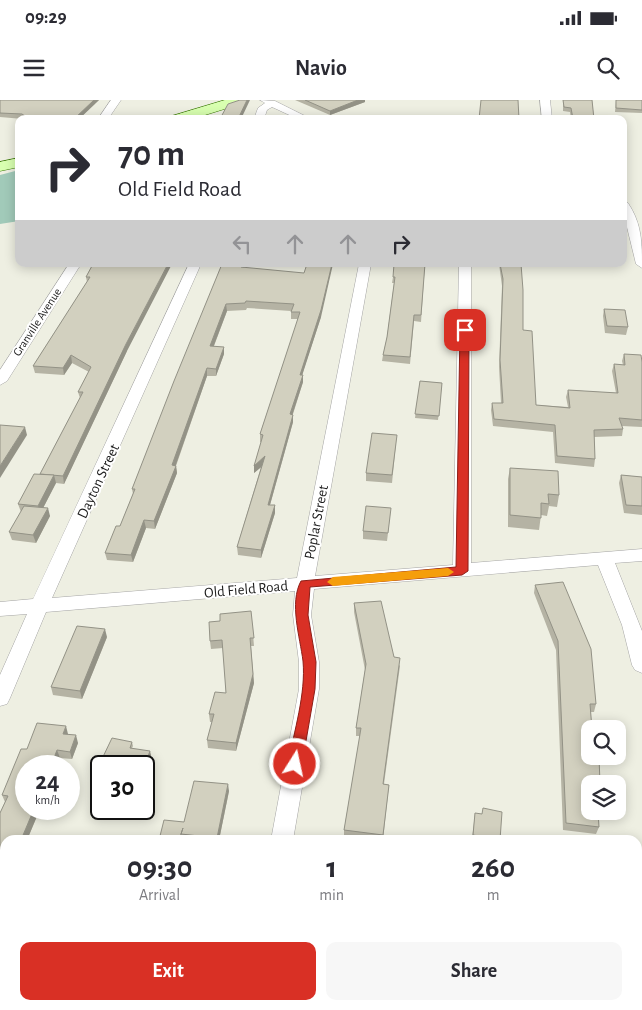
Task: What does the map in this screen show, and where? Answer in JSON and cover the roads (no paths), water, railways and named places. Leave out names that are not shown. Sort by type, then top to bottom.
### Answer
[{"type":"main road","points":[[189,115],[231,101]]},
{"type":"main road","points":[[0,167],[15,163]]},
{"type":"street","points":[[106,115],[116,100]]},
{"type":"street","points":[[545,100],[547,115]]},
{"type":"street","points":[[261,115],[268,102],[297,115]]},
{"type":"street","points":[[627,211],[632,220],[642,264]]},
{"type":"street","name":"Granville Avenue","points":[[0,381],[73,267]]},
{"type":"street","name":"Dayton Street","points":[[0,698],[39,606],[194,267]]},
{"type":"street","name":"Poplar Street","points":[[283,835],[309,689],[309,662],[302,615],[305,584],[364,267]]},
{"type":"street","points":[[462,571],[465,267]]},
{"type":"street","name":"Old Field Road","points":[[0,609],[642,556]]},
{"type":"street","points":[[604,559],[631,625],[642,664]]}]
